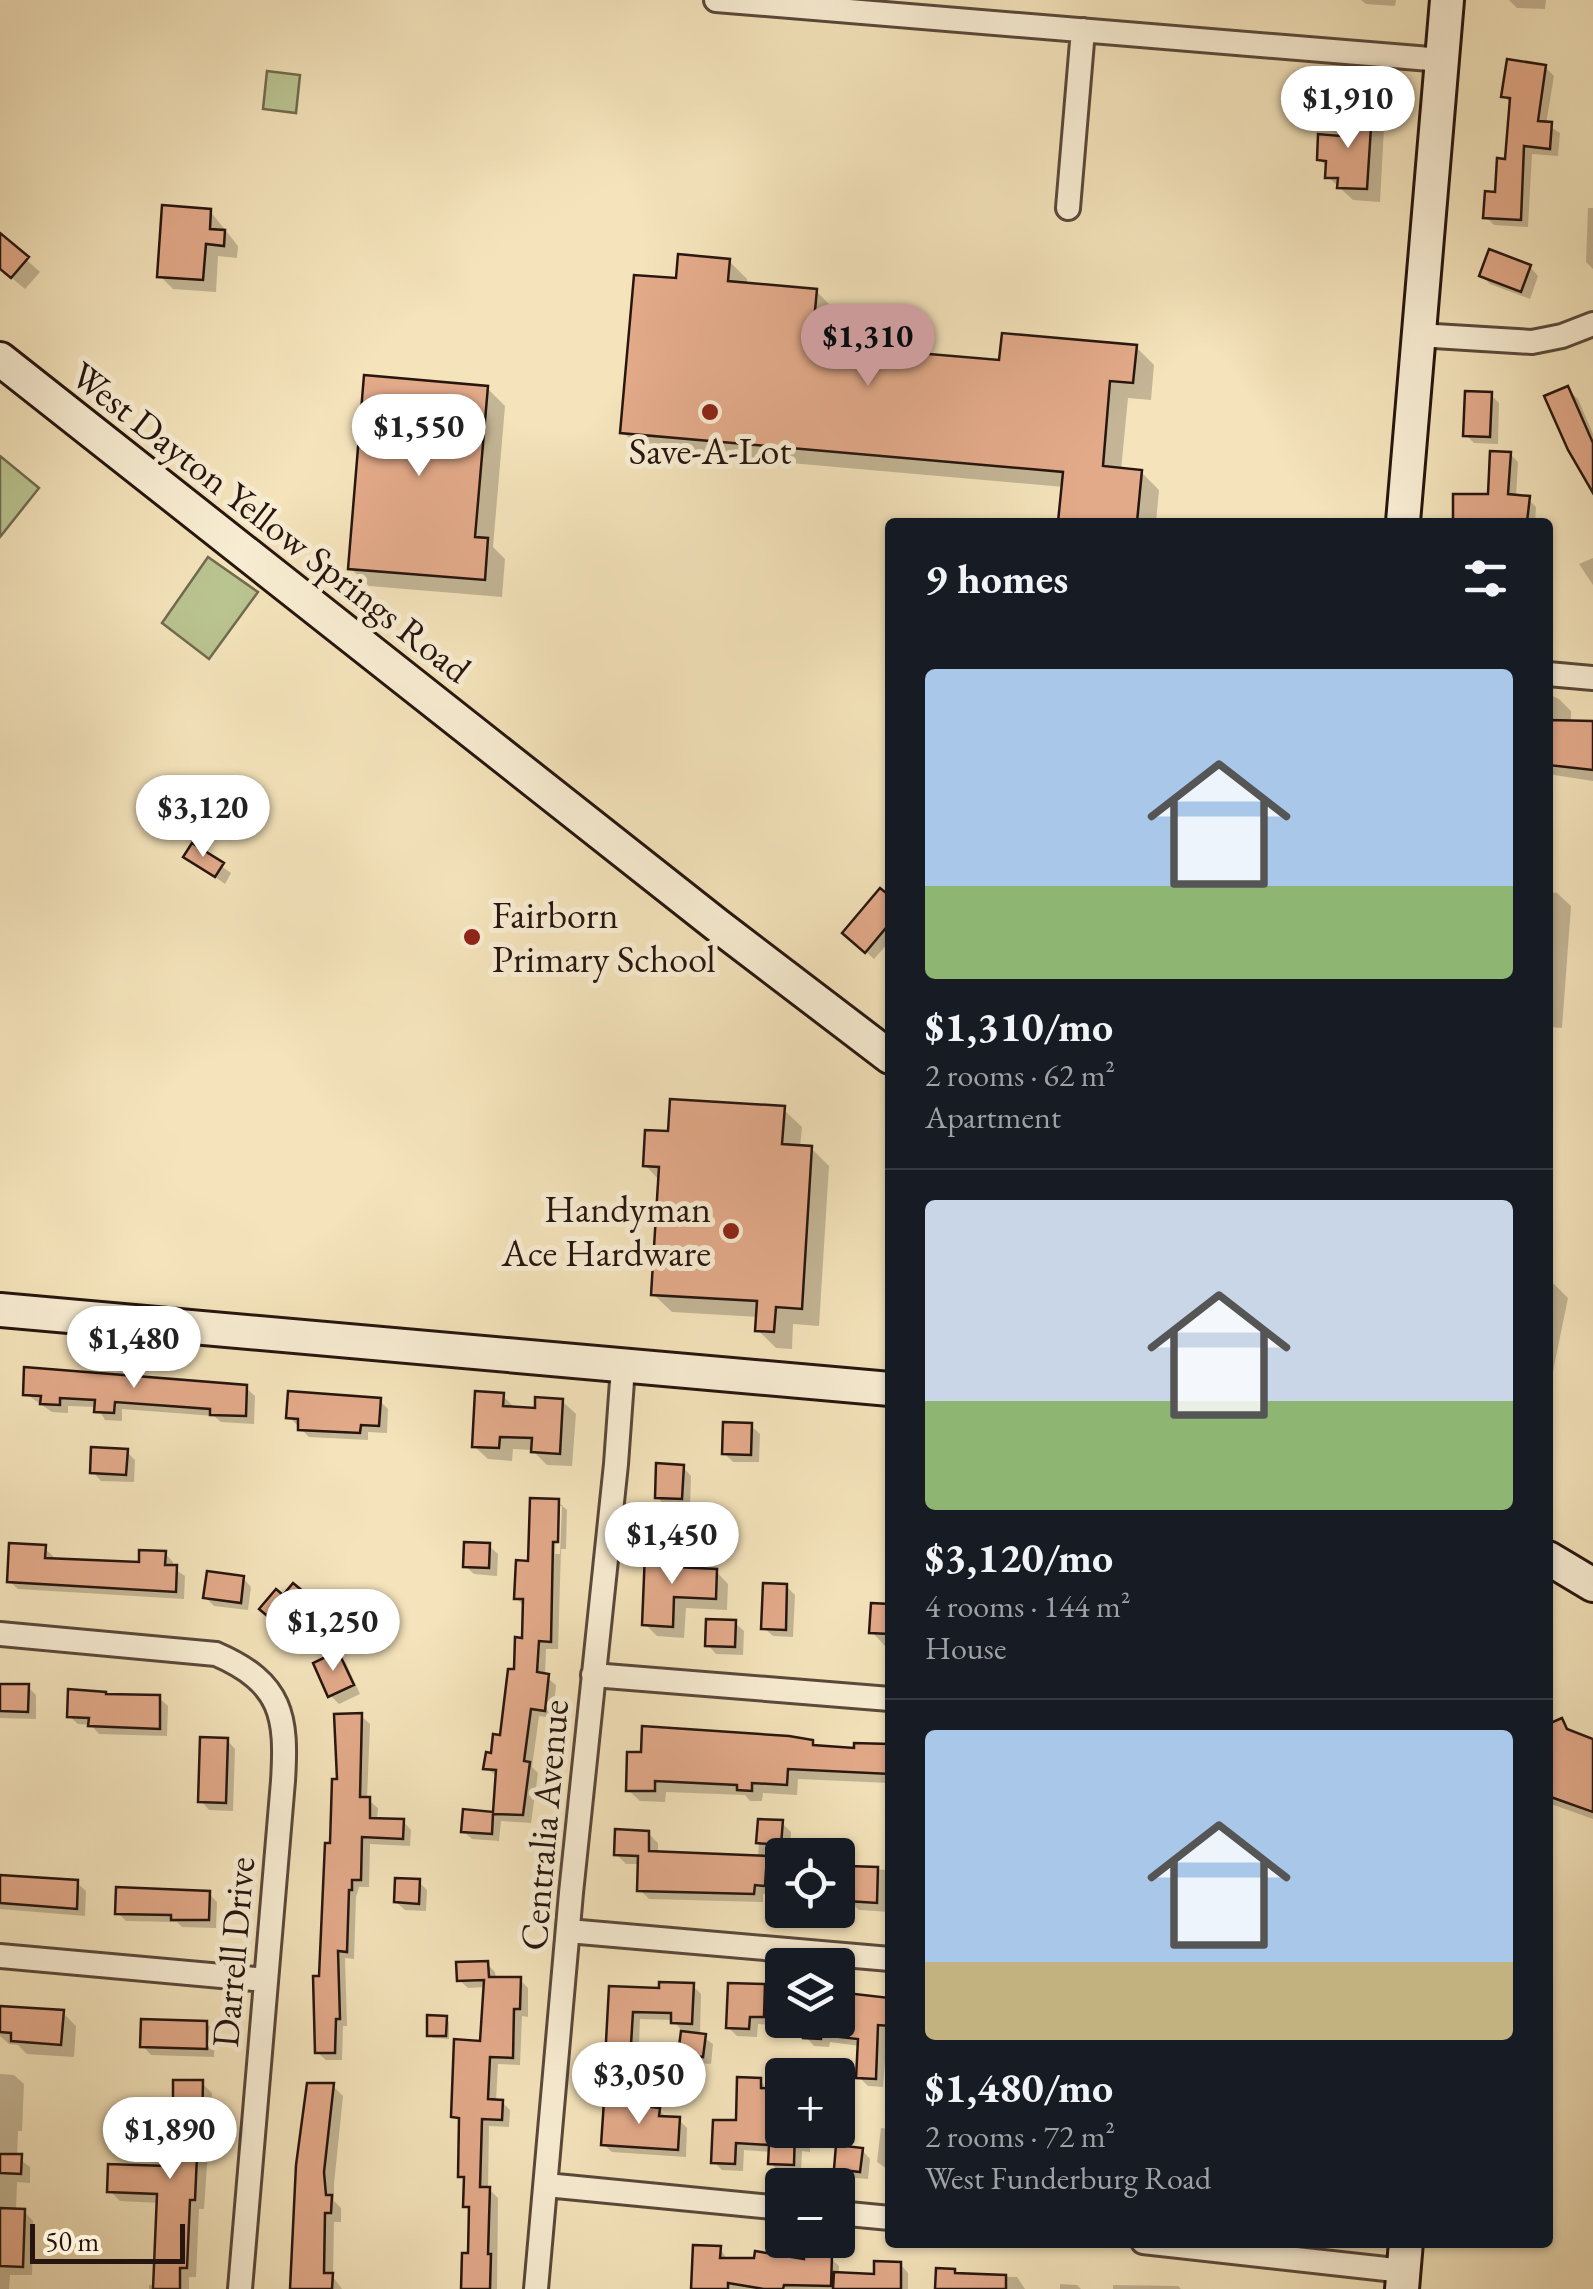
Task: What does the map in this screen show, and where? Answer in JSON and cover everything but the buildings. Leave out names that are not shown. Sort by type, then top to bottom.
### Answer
[{"type":"main road","points":[[1402,518],[1447,0]]},
{"type":"main road","name":"West Dayton Yellow Springs Road","points":[[0,359],[885,1053]]},
{"type":"main road","points":[[0,1310],[885,1389]]},
{"type":"main road","points":[[1553,1561],[1593,1586]]},
{"type":"street","points":[[716,0],[1442,60]]},
{"type":"street","points":[[1068,208],[1083,30]]},
{"type":"street","points":[[1418,335],[1532,342],[1593,324]]},
{"type":"street","points":[[1553,674],[1593,678]]},
{"type":"street","name":"Centralia Avenue","points":[[536,2289],[623,1367]]},
{"type":"street","name":"Darrell Drive","points":[[0,1634],[197,1650],[232,1661],[264,1687],[281,1713],[286,1735],[240,2289]]},
{"type":"street","points":[[593,1676],[885,1699]]},
{"type":"street","points":[[568,1931],[885,1959]]},
{"type":"street","points":[[0,1956],[266,1980]]},
{"type":"street","points":[[546,2185],[765,2206]]},
{"type":"street","points":[[855,2215],[885,2218]]},
{"type":"street","points":[[1202,2248],[1404,2268]]},
{"type":"green space","points":[[267,71],[300,75],[296,113],[263,109]]},
{"type":"green space","points":[[0,456],[39,488],[0,537]]},
{"type":"green space","points":[[208,557],[258,592],[209,659],[162,623]]},
{"type":"place","name":"Save-A-Lot","points":[[710,412]]},
{"type":"place","name":"Fairborn Primary School","points":[[472,937]]},
{"type":"place","name":"Handyman Ace Hardware","points":[[731,1231]]}]
